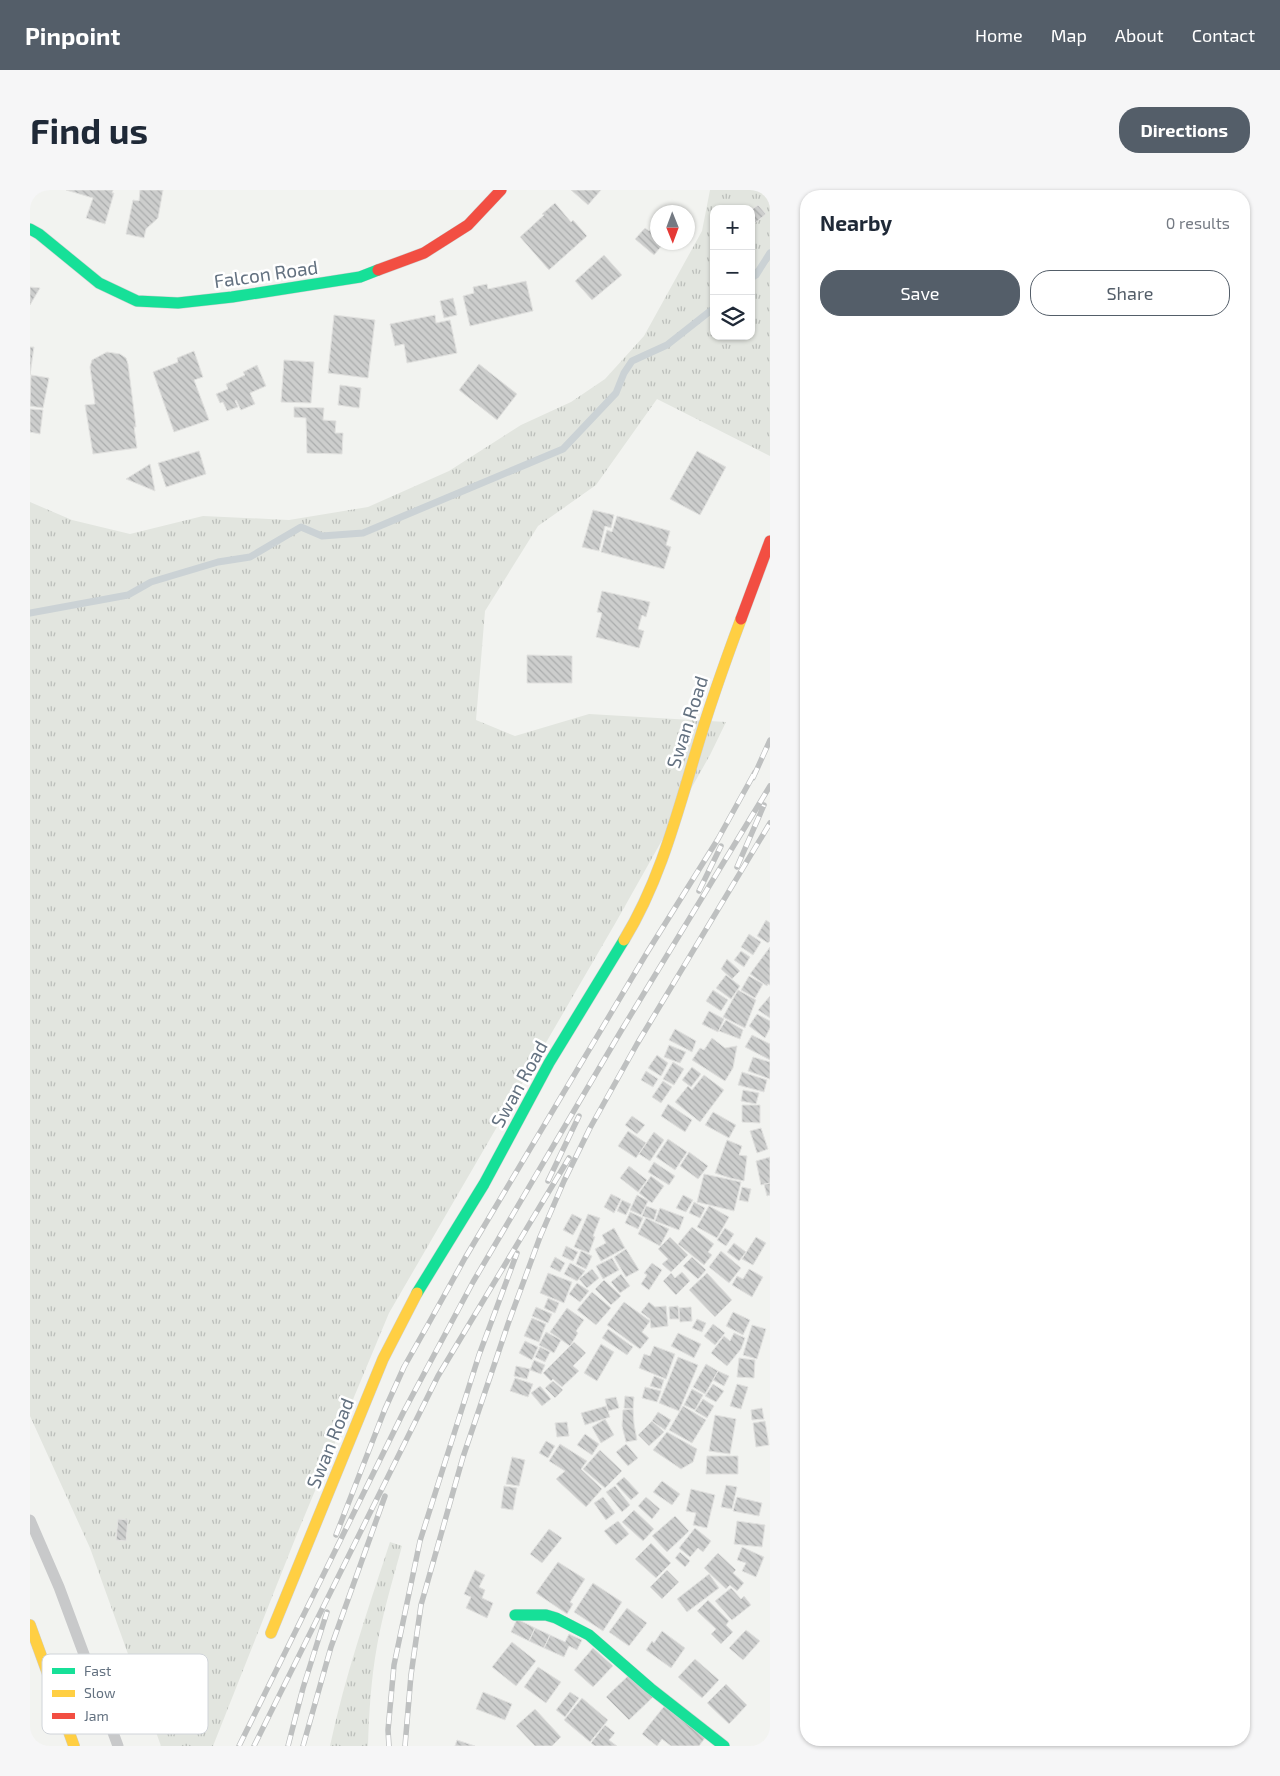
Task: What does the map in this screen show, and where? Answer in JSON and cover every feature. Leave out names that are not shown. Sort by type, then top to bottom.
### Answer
[{"type":"street","name":"Falcon Road","points":[[30,229],[39,234],[99,283],[137,301],[178,303],[232,298],[360,277],[424,253],[468,225],[501,190]]},
{"type":"street","name":"Swan Road","points":[[271,1633],[383,1359],[417,1294],[484,1184],[549,1063],[634,923],[653,884],[711,701],[770,541]]},
{"type":"street","points":[[515,1615],[534,1614],[551,1616],[589,1635],[650,1688],[724,1746]]},
{"type":"street","points":[[30,1625],[42,1658]]},
{"type":"street","points":[[70,1734],[74,1746]]},
{"type":"lane","points":[[30,1520],[59,1587],[84,1654]]},
{"type":"lane","points":[[114,1734],[118,1746]]},
{"type":"green space","points":[[710,190],[770,190],[770,456],[657,399],[596,485],[538,526],[485,611],[476,720],[515,736],[589,714],[726,722],[710,755],[616,922],[389,1313],[297,1534],[213,1746],[161,1746],[157,1734],[208,1734],[208,1654],[128,1654],[90,1548],[30,1416],[30,502],[72,520],[130,534],[203,516],[289,520],[368,507],[449,471],[521,425],[571,402],[605,379],[644,336],[692,250],[695,250],[695,244],[702,231]]},
{"type":"green space","points":[[390,1542],[402,1546],[377,1646],[373,1671],[368,1746],[330,1746],[350,1668]]},
{"type":"building","points":[[66,190],[113,190],[112,193],[114,193],[105,224],[86,218],[93,198]]},
{"type":"building","points":[[140,190],[163,190],[158,218],[146,229],[144,238],[126,234],[133,200],[139,201]]},
{"type":"building","points":[[571,190],[601,190],[588,205]]},
{"type":"building","points":[[555,203],[571,222],[573,220],[587,236],[549,270],[520,237]]},
{"type":"building","points":[[758,205],[766,214],[755,223],[755,207]]},
{"type":"building","points":[[645,228],[649,231],[650,250],[658,250],[654,255],[635,239]]},
{"type":"building","points":[[604,255],[622,275],[592,300],[575,281]]},
{"type":"building","points":[[526,281],[533,311],[470,326],[463,296],[474,293],[473,287],[487,284],[488,289]]},
{"type":"building","points":[[30,287],[40,288],[30,305]]},
{"type":"building","points":[[453,298],[457,315],[444,318],[440,301]]},
{"type":"building","points":[[334,315],[375,320],[368,378],[328,373]]},
{"type":"building","points":[[435,315],[436,323],[450,320],[457,353],[407,363],[404,344],[395,346],[390,324]]},
{"type":"building","points":[[30,347],[34,347],[30,375]]},
{"type":"building","points":[[194,351],[203,377],[194,380],[209,420],[174,432],[153,372],[178,362],[177,358]]},
{"type":"building","points":[[107,352],[120,354],[126,358],[128,364],[137,448],[93,454],[85,405],[95,404],[90,367],[92,360]]},
{"type":"building","points":[[284,360],[314,362],[311,403],[281,402]]},
{"type":"building","points":[[479,364],[517,394],[497,420],[459,390]]},
{"type":"building","points":[[257,365],[266,386],[250,393],[255,404],[241,410],[236,400],[238,407],[227,411],[223,402],[220,403],[216,394],[228,389],[226,384],[245,375],[243,372]]},
{"type":"building","points":[[31,375],[49,378],[43,408],[30,406]]},
{"type":"building","points":[[340,385],[361,388],[359,408],[338,405]]},
{"type":"building","points":[[294,407],[324,408],[323,420],[336,421],[335,433],[343,433],[342,454],[307,453],[306,418],[294,417]]},
{"type":"building","points":[[30,409],[43,410],[40,434],[30,432]]},
{"type":"building","points":[[199,451],[206,474],[166,487],[158,463]]},
{"type":"building","points":[[697,451],[726,467],[700,515],[670,499]]},
{"type":"building","points":[[150,464],[155,491],[126,479]]},
{"type":"building","points":[[593,510],[614,515],[611,528],[605,526],[599,551],[582,547]]},
{"type":"building","points":[[617,516],[670,531],[666,545],[671,547],[664,569],[601,552],[607,530],[612,532]]},
{"type":"building","points":[[602,591],[650,602],[646,617],[642,615],[638,629],[644,631],[639,648],[596,637],[602,613],[597,612]]},
{"type":"building","points":[[527,655],[572,656],[572,683],[527,683]]},
{"type":"building","points":[[766,920],[770,923],[770,941],[768,943],[757,936]]},
{"type":"building","points":[[749,934],[761,942],[753,955],[741,947]]},
{"type":"building","points":[[770,947],[770,985],[768,984],[767,986],[750,974]]},
{"type":"building","points":[[741,951],[750,957],[744,967],[734,960]]},
{"type":"building","points":[[727,959],[740,971],[732,979],[721,969]]},
{"type":"building","points":[[726,975],[740,986],[731,999],[716,988]]},
{"type":"building","points":[[749,976],[763,984],[755,998],[741,990]]},
{"type":"building","points":[[713,990],[728,1000],[721,1011],[706,1001]]},
{"type":"building","points":[[738,990],[756,1000],[745,1028],[723,1017]]},
{"type":"building","points":[[770,996],[770,1018],[758,1010]]},
{"type":"building","points":[[709,1011],[724,1019],[718,1032],[702,1024]]},
{"type":"building","points":[[757,1014],[770,1021],[770,1028],[765,1038],[749,1026]]},
{"type":"building","points":[[726,1020],[743,1030],[740,1039],[719,1031]]},
{"type":"building","points":[[675,1029],[696,1041],[692,1052],[669,1040]]},
{"type":"building","points":[[752,1035],[770,1044],[770,1060],[745,1047]]},
{"type":"building","points":[[712,1038],[725,1048],[737,1046],[733,1068],[725,1081],[692,1060],[700,1048],[704,1050]]},
{"type":"building","points":[[669,1045],[686,1052],[680,1063],[664,1057]]},
{"type":"building","points":[[657,1055],[668,1063],[661,1076],[648,1068]]},
{"type":"building","points":[[753,1057],[770,1062],[770,1079],[748,1071]]},
{"type":"building","points":[[673,1062],[684,1069],[674,1085],[663,1079]]},
{"type":"building","points":[[692,1067],[701,1074],[691,1087],[682,1080]]},
{"type":"building","points":[[646,1071],[658,1079],[653,1087],[641,1080]]},
{"type":"building","points":[[742,1072],[767,1080],[764,1092],[738,1085]]},
{"type":"building","points":[[704,1075],[724,1090],[700,1122],[675,1102],[688,1086],[692,1090]]},
{"type":"building","points":[[663,1081],[672,1087],[661,1103],[652,1097]]},
{"type":"building","points":[[743,1090],[759,1093],[756,1104],[741,1101]]},
{"type":"building","points":[[668,1104],[692,1120],[685,1132],[661,1116]]},
{"type":"building","points":[[742,1105],[760,1105],[760,1123],[742,1122]]},
{"type":"building","points":[[713,1112],[736,1125],[729,1138],[705,1125]]},
{"type":"building","points":[[632,1116],[645,1125],[637,1134],[625,1125]]},
{"type":"building","points":[[761,1128],[768,1149],[757,1153],[750,1131]]},
{"type":"building","points":[[628,1131],[646,1143],[636,1158],[618,1146]]},
{"type":"building","points":[[654,1132],[664,1140],[650,1161],[639,1154]]},
{"type":"building","points":[[668,1139],[687,1152],[675,1170],[656,1157]]},
{"type":"building","points":[[727,1140],[742,1146],[739,1155],[747,1156],[744,1181],[715,1173]]},
{"type":"building","points":[[689,1152],[708,1166],[698,1179],[680,1166]]},
{"type":"building","points":[[770,1157],[770,1183],[761,1185],[756,1161]]},
{"type":"building","points":[[654,1162],[675,1176],[669,1185],[648,1172]]},
{"type":"building","points":[[629,1166],[647,1180],[638,1192],[620,1178]]},
{"type":"building","points":[[704,1174],[741,1182],[734,1211],[697,1202]]},
{"type":"building","points":[[651,1176],[664,1186],[652,1203],[639,1193]]},
{"type":"building","points":[[770,1183],[770,1195],[767,1196],[764,1184]]},
{"type":"building","points":[[742,1187],[751,1189],[748,1202],[739,1200]]},
{"type":"building","points":[[611,1194],[621,1199],[614,1213],[604,1207]]},
{"type":"building","points":[[637,1195],[648,1201],[641,1215],[630,1210]]},
{"type":"building","points":[[683,1195],[693,1200],[686,1212],[676,1208]]},
{"type":"building","points":[[622,1200],[631,1204],[626,1215],[617,1211]]},
{"type":"building","points":[[694,1202],[705,1208],[700,1218],[689,1213]]},
{"type":"building","points":[[646,1206],[657,1210],[654,1220],[642,1216]]},
{"type":"building","points":[[709,1206],[729,1217],[717,1238],[697,1227]]},
{"type":"building","points":[[660,1208],[684,1217],[679,1230],[655,1221]]},
{"type":"building","points":[[630,1212],[643,1218],[638,1229],[625,1223]]},
{"type":"building","points":[[572,1214],[582,1219],[573,1235],[563,1230]]},
{"type":"building","points":[[588,1214],[600,1218],[589,1253],[574,1247]]},
{"type":"building","points":[[646,1218],[669,1229],[660,1246],[638,1234]]},
{"type":"building","points":[[692,1227],[714,1244],[708,1252],[712,1255],[704,1265],[678,1244]]},
{"type":"building","points":[[614,1228],[625,1248],[601,1261],[595,1249],[606,1243],[602,1235]]},
{"type":"building","points":[[725,1228],[734,1234],[726,1246],[717,1240]]},
{"type":"building","points":[[670,1237],[688,1255],[671,1272],[662,1264],[668,1259],[658,1249]]},
{"type":"building","points":[[756,1237],[766,1243],[753,1265],[742,1259]]},
{"type":"building","points":[[734,1243],[746,1252],[739,1261],[727,1252]]},
{"type":"building","points":[[566,1246],[578,1252],[573,1261],[562,1256]]},
{"type":"building","points":[[626,1249],[639,1270],[626,1277],[614,1257]]},
{"type":"building","points":[[581,1251],[592,1256],[586,1269],[576,1264]]},
{"type":"building","points":[[721,1251],[741,1268],[729,1283],[709,1267]]},
{"type":"building","points":[[555,1257],[565,1263],[560,1272],[550,1267]]},
{"type":"building","points":[[692,1257],[706,1270],[698,1279],[683,1266]]},
{"type":"building","points":[[612,1258],[619,1270],[603,1279],[596,1266]]},
{"type":"building","points":[[570,1263],[585,1271],[577,1281],[564,1274]]},
{"type":"building","points":[[652,1263],[662,1270],[649,1290],[641,1284],[647,1275],[644,1273]]},
{"type":"building","points":[[592,1269],[599,1278],[587,1288],[579,1279]]},
{"type":"building","points":[[749,1269],[763,1277],[752,1297],[732,1285],[737,1276],[743,1279]]},
{"type":"building","points":[[682,1272],[690,1281],[676,1295],[663,1281],[671,1273],[675,1278]]},
{"type":"building","points":[[548,1273],[572,1282],[564,1303],[540,1293]]},
{"type":"building","points":[[707,1273],[732,1300],[715,1317],[689,1290]]},
{"type":"building","points":[[621,1274],[630,1286],[620,1293],[611,1282]]},
{"type":"building","points":[[604,1280],[621,1296],[611,1305],[595,1289]]},
{"type":"building","points":[[577,1283],[589,1291],[580,1302],[569,1294]]},
{"type":"building","points":[[592,1292],[611,1308],[596,1325],[577,1310]]},
{"type":"building","points":[[548,1298],[559,1303],[555,1313],[544,1308]]},
{"type":"building","points":[[624,1302],[650,1321],[642,1332],[649,1338],[640,1349],[607,1325]]},
{"type":"building","points":[[649,1302],[655,1307],[666,1306],[668,1326],[651,1328],[650,1319],[641,1312]]},
{"type":"building","points":[[678,1306],[679,1319],[670,1319],[669,1307]]},
{"type":"building","points":[[536,1307],[552,1314],[548,1323],[532,1316]]},
{"type":"building","points":[[691,1307],[692,1321],[680,1322],[679,1308]]},
{"type":"building","points":[[567,1308],[584,1320],[576,1331],[578,1333],[570,1346],[550,1332]]},
{"type":"building","points":[[733,1312],[750,1320],[743,1335],[726,1326]]},
{"type":"building","points":[[532,1318],[546,1324],[539,1342],[524,1336]]},
{"type":"building","points":[[697,1319],[706,1323],[702,1332],[692,1328]]},
{"type":"building","points":[[713,1324],[725,1333],[715,1345],[704,1336]]},
{"type":"building","points":[[752,1325],[766,1329],[757,1359],[743,1355]]},
{"type":"building","points":[[608,1329],[633,1347],[627,1355],[602,1338]]},
{"type":"building","points":[[546,1332],[561,1340],[554,1353],[539,1345]]},
{"type":"building","points":[[678,1333],[701,1344],[694,1358],[671,1346]]},
{"type":"building","points":[[734,1333],[745,1338],[741,1349],[727,1366],[711,1353],[724,1336],[730,1341]]},
{"type":"building","points":[[525,1341],[538,1347],[532,1360],[519,1353]]},
{"type":"building","points":[[574,1342],[586,1353],[573,1366],[579,1371],[562,1387],[553,1379],[551,1381],[543,1373]]},
{"type":"building","points":[[601,1344],[614,1352],[597,1381],[584,1373]]},
{"type":"building","points":[[654,1346],[675,1354],[666,1379],[639,1368],[644,1354],[650,1356]]},
{"type":"building","points":[[540,1347],[550,1352],[545,1362],[535,1357]]},
{"type":"building","points":[[678,1357],[698,1365],[679,1411],[659,1403]]},
{"type":"building","points":[[739,1358],[755,1360],[754,1378],[737,1377]]},
{"type":"building","points":[[534,1360],[545,1365],[541,1374],[530,1370]]},
{"type":"building","points":[[706,1364],[718,1371],[705,1394],[693,1387]]},
{"type":"building","points":[[516,1366],[530,1369],[527,1379],[514,1376]]},
{"type":"building","points":[[718,1371],[729,1376],[724,1386],[713,1380]]},
{"type":"building","points":[[654,1376],[664,1380],[661,1389],[650,1386]]},
{"type":"building","points":[[515,1378],[533,1384],[528,1397],[510,1391]]},
{"type":"building","points":[[553,1381],[563,1390],[555,1398],[545,1388]]},
{"type":"building","points":[[713,1384],[724,1391],[716,1402],[705,1396]]},
{"type":"building","points":[[737,1384],[748,1387],[741,1409],[730,1406]]},
{"type":"building","points":[[540,1386],[551,1399],[542,1406],[531,1393]]},
{"type":"building","points":[[645,1387],[661,1391],[657,1402],[642,1398]]},
{"type":"building","points":[[692,1389],[703,1395],[695,1410],[684,1405]]},
{"type":"building","points":[[625,1396],[634,1397],[633,1409],[624,1408]]},
{"type":"building","points":[[616,1397],[619,1408],[608,1411],[605,1399]]},
{"type":"building","points":[[703,1399],[714,1406],[707,1418],[695,1411]]},
{"type":"building","points":[[606,1406],[610,1417],[585,1425],[581,1413]]},
{"type":"building","points":[[683,1406],[706,1420],[692,1443],[669,1430]]},
{"type":"building","points":[[762,1408],[764,1419],[752,1420],[751,1410]]},
{"type":"building","points":[[633,1409],[637,1440],[626,1442],[622,1426],[623,1410]]},
{"type":"building","points":[[658,1412],[671,1420],[665,1430],[652,1421]]},
{"type":"building","points":[[715,1415],[736,1419],[730,1454],[709,1451]]},
{"type":"building","points":[[605,1419],[614,1435],[601,1443],[592,1427]]},
{"type":"building","points":[[652,1421],[664,1432],[649,1446],[638,1435]]},
{"type":"building","points":[[765,1421],[769,1445],[756,1447],[753,1423]]},
{"type":"building","points":[[567,1422],[569,1436],[557,1437],[555,1423]]},
{"type":"building","points":[[667,1432],[697,1449],[693,1462],[681,1469],[653,1450]]},
{"type":"building","points":[[585,1434],[599,1444],[592,1455],[577,1445]]},
{"type":"building","points":[[546,1441],[555,1446],[548,1458],[539,1453]]},
{"type":"building","points":[[560,1444],[587,1461],[581,1469],[602,1489],[586,1507],[556,1479],[565,1471],[549,1461]]},
{"type":"building","points":[[626,1444],[638,1458],[628,1466],[616,1452]]},
{"type":"building","points":[[600,1450],[622,1471],[605,1488],[583,1469]]},
{"type":"building","points":[[707,1456],[738,1456],[738,1474],[706,1474]]},
{"type":"building","points":[[512,1457],[525,1460],[519,1486],[506,1484]]},
{"type":"building","points":[[624,1477],[639,1493],[631,1500],[616,1484]]},
{"type":"building","points":[[662,1481],[680,1494],[672,1505],[653,1492]]},
{"type":"building","points":[[726,1485],[737,1487],[732,1509],[721,1507]]},
{"type":"building","points":[[504,1486],[517,1488],[513,1510],[501,1508]]},
{"type":"building","points":[[615,1486],[630,1505],[622,1512],[606,1492]]},
{"type":"building","points":[[691,1489],[715,1495],[707,1528],[693,1525],[696,1513],[686,1511]]},
{"type":"building","points":[[603,1497],[615,1513],[606,1520],[594,1503]]},
{"type":"building","points":[[646,1497],[660,1509],[652,1519],[638,1506]]},
{"type":"building","points":[[737,1497],[762,1503],[759,1516],[733,1511]]},
{"type":"building","points":[[634,1510],[654,1529],[643,1541],[622,1522]]},
{"type":"building","points":[[675,1516],[689,1531],[667,1552],[652,1536]]},
{"type":"building","points":[[118,1519],[128,1520],[126,1541],[116,1540]]},
{"type":"building","points":[[618,1521],[629,1534],[616,1545],[604,1531]]},
{"type":"building","points":[[737,1521],[765,1525],[762,1547],[734,1544]]},
{"type":"building","points":[[695,1528],[711,1541],[703,1552],[698,1548],[690,1557],[679,1548]]},
{"type":"building","points":[[549,1529],[562,1538],[542,1563],[530,1554]]},
{"type":"building","points":[[651,1543],[671,1563],[656,1578],[635,1559]]},
{"type":"building","points":[[742,1547],[764,1557],[756,1577],[742,1571],[746,1563],[737,1560]]},
{"type":"building","points":[[680,1552],[690,1561],[685,1567],[675,1558]]},
{"type":"building","points":[[718,1553],[736,1570],[733,1573],[744,1583],[737,1591],[730,1585],[726,1589],[704,1568]]},
{"type":"building","points":[[558,1562],[585,1579],[570,1602],[573,1604],[567,1614],[536,1593]]},
{"type":"building","points":[[475,1570],[485,1575],[479,1587],[485,1590],[482,1598],[493,1603],[487,1618],[466,1608],[471,1597],[464,1594]]},
{"type":"building","points":[[667,1570],[679,1582],[662,1599],[650,1587]]},
{"type":"building","points":[[709,1574],[719,1588],[687,1612],[677,1599]]},
{"type":"building","points":[[593,1583],[622,1602],[603,1631],[574,1612]]},
{"type":"building","points":[[731,1588],[741,1599],[744,1596],[751,1605],[732,1620],[715,1601]]},
{"type":"building","points":[[708,1600],[729,1621],[726,1625],[733,1632],[721,1644],[711,1634],[716,1629],[697,1611]]},
{"type":"building","points":[[627,1608],[647,1623],[629,1646],[609,1632]]},
{"type":"building","points":[[517,1619],[535,1628],[529,1641],[511,1632]]},
{"type":"building","points":[[535,1628],[550,1635],[544,1648],[529,1641]]},
{"type":"building","points":[[746,1630],[760,1641],[743,1660],[729,1648]]},
{"type":"building","points":[[662,1631],[685,1648],[671,1668],[646,1650],[652,1641],[654,1643]]},
{"type":"building","points":[[569,1634],[582,1640],[577,1650],[569,1646],[564,1657],[544,1648],[550,1635],[565,1642]]},
{"type":"building","points":[[512,1642],[536,1661],[516,1686],[492,1667]]},
{"type":"building","points":[[593,1648],[613,1666],[593,1687],[574,1670]]},
{"type":"building","points":[[695,1659],[719,1680],[702,1698],[678,1677]]},
{"type":"building","points":[[538,1667],[561,1682],[546,1703],[524,1687]]},
{"type":"building","points":[[630,1674],[653,1697],[629,1720],[606,1697]]},
{"type":"building","points":[[726,1684],[747,1705],[729,1724],[707,1703]]},
{"type":"building","points":[[483,1692],[512,1704],[505,1720],[476,1709]]},
{"type":"building","points":[[570,1692],[579,1698],[565,1717],[556,1710]]},
{"type":"building","points":[[582,1698],[608,1720],[590,1742],[564,1720]]},
{"type":"building","points":[[666,1704],[705,1738],[699,1746],[671,1746],[662,1739],[657,1746],[642,1734]]},
{"type":"building","points":[[535,1709],[561,1737],[552,1746],[535,1746],[516,1726]]},
{"type":"building","points":[[605,1725],[615,1733],[609,1740],[617,1746],[595,1746],[591,1743]]},
{"type":"building","points":[[457,1740],[475,1746],[455,1746]]},
{"type":"waterway","points":[[755,276],[770,253]]},
{"type":"waterway","points":[[30,613],[128,595],[151,582],[218,562],[250,557],[301,527],[322,536],[363,533],[563,449],[616,393],[624,373],[632,361],[667,345],[710,311]]},
{"type":"railway","points":[[753,778],[770,740]]},
{"type":"railway","points":[[336,1535],[385,1409],[404,1367],[465,1258],[648,951],[718,839],[755,772]]},
{"type":"railway","points":[[239,1746],[403,1413],[473,1282],[621,1031],[770,786]]},
{"type":"railway","points":[[737,867],[764,805]]},
{"type":"railway","points":[[405,1746],[411,1675],[421,1605],[463,1457],[540,1237],[564,1181],[590,1128],[637,1044],[770,823]]},
{"type":"railway","points":[[699,891],[721,846]]},
{"type":"railway","points":[[548,1181],[579,1116]]},
{"type":"railway","points":[[254,1746],[438,1376],[569,1158]]},
{"type":"railway","points":[[389,1746],[388,1730],[394,1665],[420,1541],[479,1355],[517,1253]]},
{"type":"railway","points":[[303,1746],[331,1647],[385,1496]]},
{"type":"railway","points":[[288,1746],[303,1688],[327,1612]]},
{"type":"traffic: fast","points":[[30,229],[39,234],[99,283],[137,301],[178,303],[232,297],[360,277],[378,270]]},
{"type":"traffic: fast","points":[[417,1293],[484,1184],[549,1063],[624,940]]},
{"type":"traffic: fast","points":[[515,1615],[546,1615],[589,1635],[650,1688],[724,1746]]},
{"type":"traffic: slow","points":[[624,940],[637,918],[658,871],[675,822],[707,715],[741,619]]},
{"type":"traffic: slow","points":[[271,1633],[383,1359],[417,1293]]},
{"type":"traffic: slow","points":[[30,1625],[42,1658]]},
{"type":"traffic: slow","points":[[70,1734],[74,1746]]},
{"type":"traffic: jam","points":[[378,270],[424,253],[468,225],[501,190]]},
{"type":"traffic: jam","points":[[741,619],[770,541]]}]
